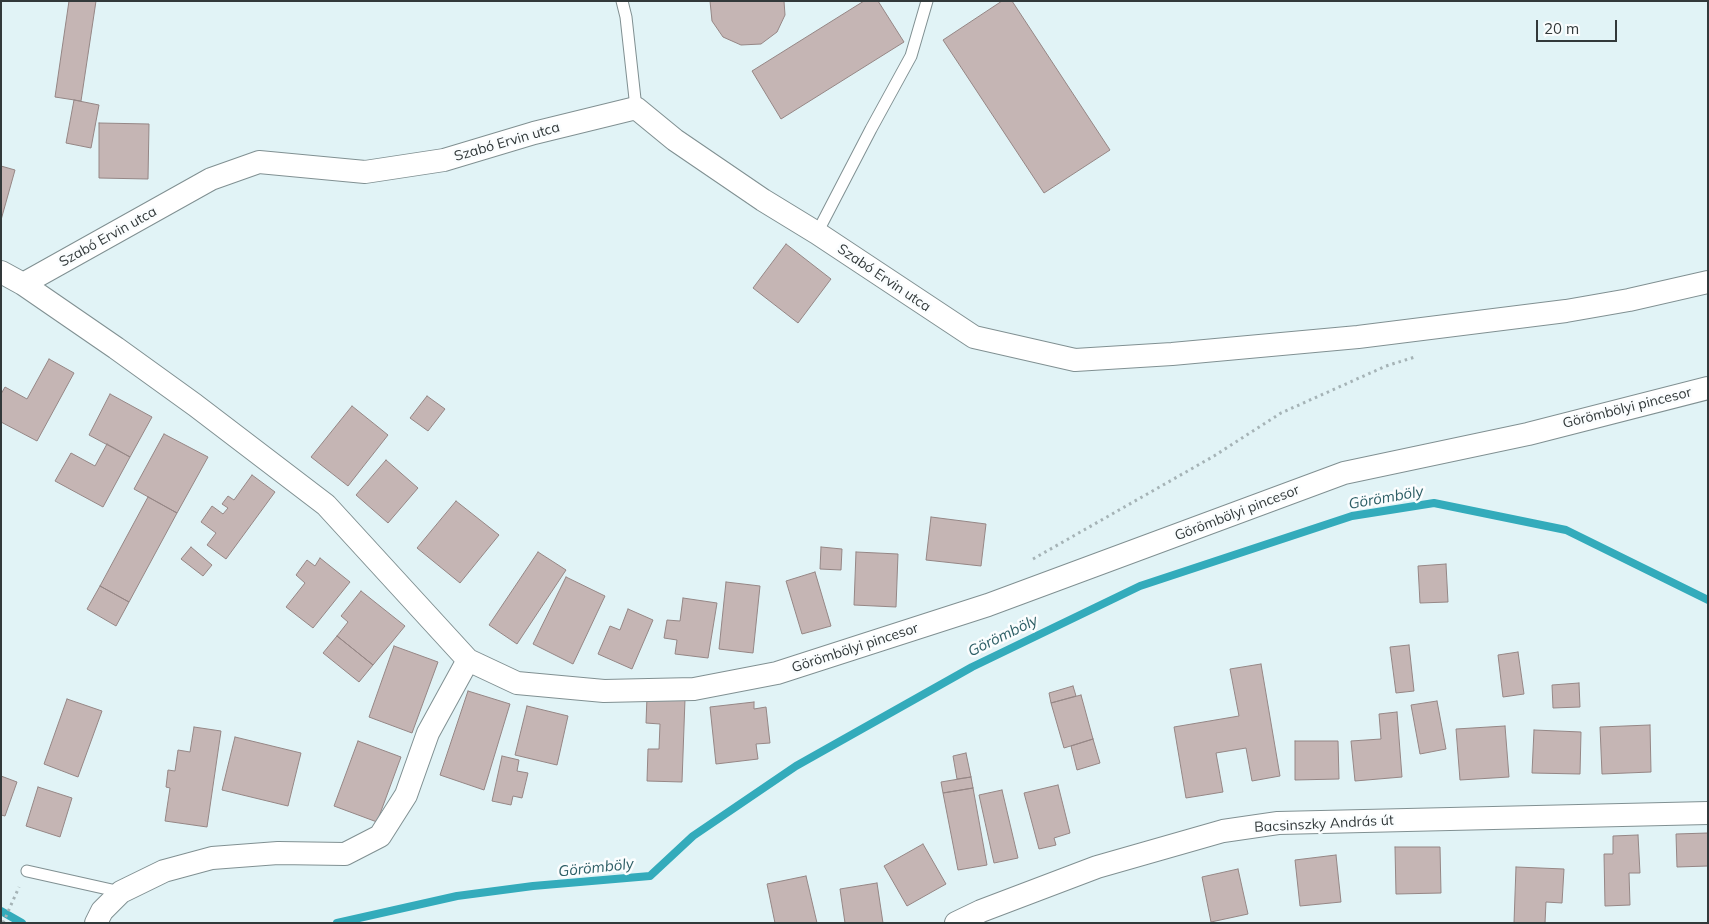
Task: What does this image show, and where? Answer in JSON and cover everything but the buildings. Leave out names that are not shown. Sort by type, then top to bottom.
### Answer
[{"type":"street","name":"Szabó Ervin utca","points":[[23,284],[211,179],[260,162],[365,172],[444,160],[534,133],[636,108],[675,140],[763,200],[817,233],[974,336],[1075,360],[1172,354],[1358,337],[1566,311],[1629,300],[1708,282]]},
{"type":"street","points":[[1,272],[23,284],[116,348],[326,505],[468,660],[428,733],[406,795],[380,836],[345,854],[278,853],[212,858],[164,871],[121,892],[99,917]]},
{"type":"street","name":"Görömbölyi pincesor","points":[[468,660],[517,683],[604,691],[694,689],[777,673],[988,605],[1344,473],[1528,434],[1708,388]]},
{"type":"street","name":"Bacsinszky András út","points":[[956,923],[981,911],[1097,867],[1223,831],[1278,824],[1708,813]]},
{"type":"lane","points":[[622,1],[626,17],[636,108]]},
{"type":"lane","points":[[817,233],[871,128],[911,56],[927,1]]},
{"type":"lane","points":[[27,871],[121,892]]},
{"type":"path","points":[[1029,562],[1214,456],[1281,413],[1386,366],[1424,354]]},
{"type":"path","points":[[3,923],[27,871]]},
{"type":"waterway","name":"Görömböly","points":[[337,923],[457,896],[533,886],[650,876],[693,836],[796,766],[972,667],[1140,586],[1352,516],[1434,503],[1566,530],[1708,600]]},
{"type":"waterway","name":"Görömböly","points":[[1,911],[22,923]]}]
